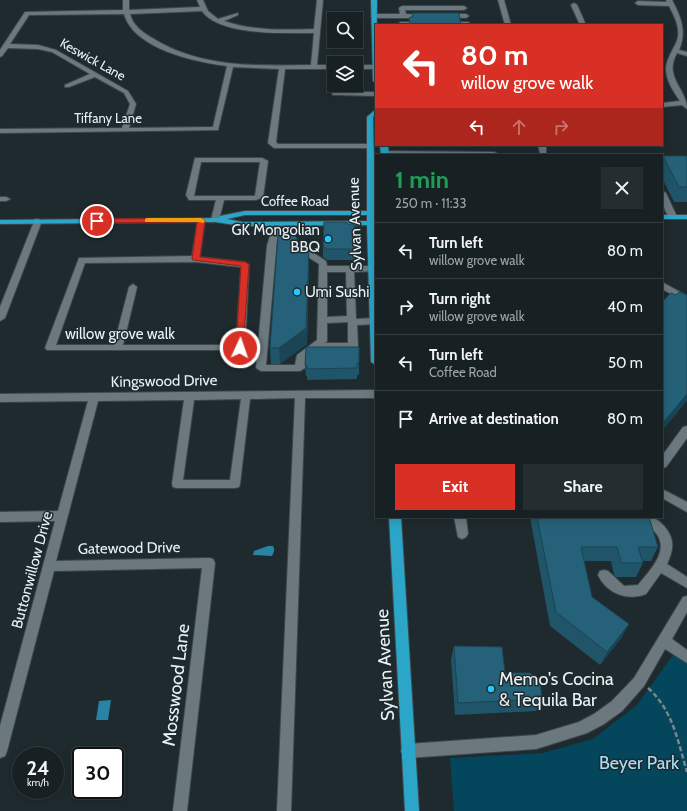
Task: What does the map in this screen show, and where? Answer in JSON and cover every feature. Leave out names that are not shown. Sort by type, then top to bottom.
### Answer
[{"type":"main road","points":[[374,0],[375,42]]},
{"type":"main road","name":"Sylvan Avenue","points":[[375,112],[370,117],[373,213],[372,269],[375,342]]},
{"type":"main road","name":"Coffee Road","points":[[215,220],[245,213],[373,213]]},
{"type":"main road","points":[[663,217],[687,217]]},
{"type":"main road","name":"Coffee Road","points":[[0,222],[215,220],[242,224],[373,223]]},
{"type":"main road","name":"Sylvan Avenue","points":[[395,518],[412,811]]},
{"type":"street","points":[[126,0],[128,20],[139,33],[157,45],[194,59],[230,65],[327,67]]},
{"type":"street","points":[[200,0],[203,9],[218,21],[237,27],[256,30],[317,31]]},
{"type":"street","points":[[314,67],[320,0]]},
{"type":"street","points":[[463,0],[468,24]]},
{"type":"street","points":[[501,0],[508,24]]},
{"type":"street","points":[[638,3],[670,2],[679,17],[682,34],[681,40],[674,51],[668,69],[670,76],[686,104],[663,105]]},
{"type":"street","points":[[574,5],[583,24]]},
{"type":"street","points":[[401,24],[402,8],[464,8]]},
{"type":"street","points":[[0,55],[27,13],[126,12],[203,9]]},
{"type":"street","points":[[218,21],[236,14]]},
{"type":"street","points":[[374,16],[434,16]]},
{"type":"street","points":[[442,16],[466,16]]},
{"type":"street","points":[[679,17],[687,17]]},
{"type":"street","name":"Keswick Lane","points":[[6,46],[47,48],[62,54],[126,92],[133,104],[125,130]]},
{"type":"street","points":[[674,51],[687,54]]},
{"type":"street","points":[[663,62],[670,63]]},
{"type":"street","name":"Tiffany Lane","points":[[0,131],[216,129],[230,65]]},
{"type":"street","points":[[282,67],[272,143],[277,146],[370,146]]},
{"type":"street","points":[[363,67],[375,67]]},
{"type":"street","points":[[67,86],[96,74]]},
{"type":"street","points":[[335,94],[375,94]]},
{"type":"street","points":[[385,154],[411,154],[411,146]]},
{"type":"street","points":[[198,160],[262,160],[264,162],[259,197],[220,199],[192,198],[190,196],[198,160]]},
{"type":"street","points":[[663,195],[673,217]]},
{"type":"street","points":[[215,220],[220,199]]},
{"type":"street","points":[[196,259],[201,220]]},
{"type":"street","points":[[0,318],[3,304],[38,221]]},
{"type":"street","points":[[274,236],[289,241],[323,263],[322,341],[300,357],[300,368],[261,368],[271,246],[277,224]]},
{"type":"street","name":"willow grove walk","points":[[196,259],[245,264],[240,348],[118,348],[50,348],[82,260],[196,259]]},
{"type":"street","points":[[323,269],[372,269]]},
{"type":"street","points":[[314,346],[353,346],[350,269]]},
{"type":"street","points":[[118,348],[133,287]]},
{"type":"street","points":[[666,293],[687,300]]},
{"type":"street","points":[[322,320],[374,321]]},
{"type":"street","name":"Kingswood Drive","points":[[0,398],[375,394]]},
{"type":"street","points":[[190,396],[177,484],[235,484],[246,395]]},
{"type":"street","points":[[284,811],[300,395]]},
{"type":"street","name":"Buttonwillow Drive","points":[[0,751],[94,397]]},
{"type":"street","points":[[663,463],[687,430]]},
{"type":"street","points":[[663,494],[687,507]]},
{"type":"street","points":[[0,517],[63,516]]},
{"type":"street","points":[[460,518],[462,534]]},
{"type":"street","points":[[604,575],[620,590],[633,593],[642,590],[668,552],[667,541],[664,533],[658,525],[646,518]]},
{"type":"street","name":"Gatewood Drive","points":[[50,566],[209,563]]},
{"type":"street","name":"Mosswood Lane","points":[[180,811],[209,563]]},
{"type":"street","points":[[659,565],[687,583]]},
{"type":"street","points":[[408,751],[536,742],[582,728],[599,719],[617,706],[639,682],[687,601]]},
{"type":"street","points":[[663,640],[687,657]]},
{"type":"path","points":[[639,682],[657,694],[671,718],[687,772]]},
{"type":"green space","name":"Beyer Park","points":[[678,648],[687,655],[687,811],[454,811],[450,758],[543,753],[593,739],[637,705]]},
{"type":"shaded area","points":[[268,546],[274,547],[272,556],[253,555],[254,551]]},
{"type":"shaded area","points":[[111,700],[108,720],[96,720],[99,701]]},
{"type":"building","points":[[412,13],[459,13],[461,24],[410,24],[409,19],[410,17],[413,17]]},
{"type":"building","points":[[663,156],[687,156],[687,187],[679,187]]},
{"type":"building","points":[[324,222],[347,222],[347,224],[354,224],[355,249],[327,249],[323,246]]},
{"type":"building","points":[[278,235],[294,235],[297,238],[297,244],[309,251],[306,328],[279,348],[270,348]]},
{"type":"building","points":[[679,292],[687,295],[687,394],[663,423],[663,301],[671,293],[676,295]]},
{"type":"building","points":[[306,347],[359,347],[359,363],[357,363],[357,368],[307,369],[307,365],[305,365]]},
{"type":"building","points":[[537,518],[649,518],[658,547],[638,547],[643,563],[623,563],[617,547],[581,547],[592,597],[629,624],[607,652],[556,612]]},
{"type":"building","name":"Memo's Cocina & Tequila Bar","points":[[454,646],[502,647],[505,673],[530,673],[540,681],[542,699],[458,703]]},
{"type":"slow traffic","points":[[147,221],[201,221]]},
{"type":"place","name":"GK Mongolian BBQ","points":[[328,239]]},
{"type":"place","name":"Umi Sushi","points":[[297,292]]},
{"type":"place","name":"Memo's Cocina & Tequila Bar","points":[[491,689]]},
{"type":"route","points":[[97,221],[201,220],[196,259],[245,264],[240,348]]}]
